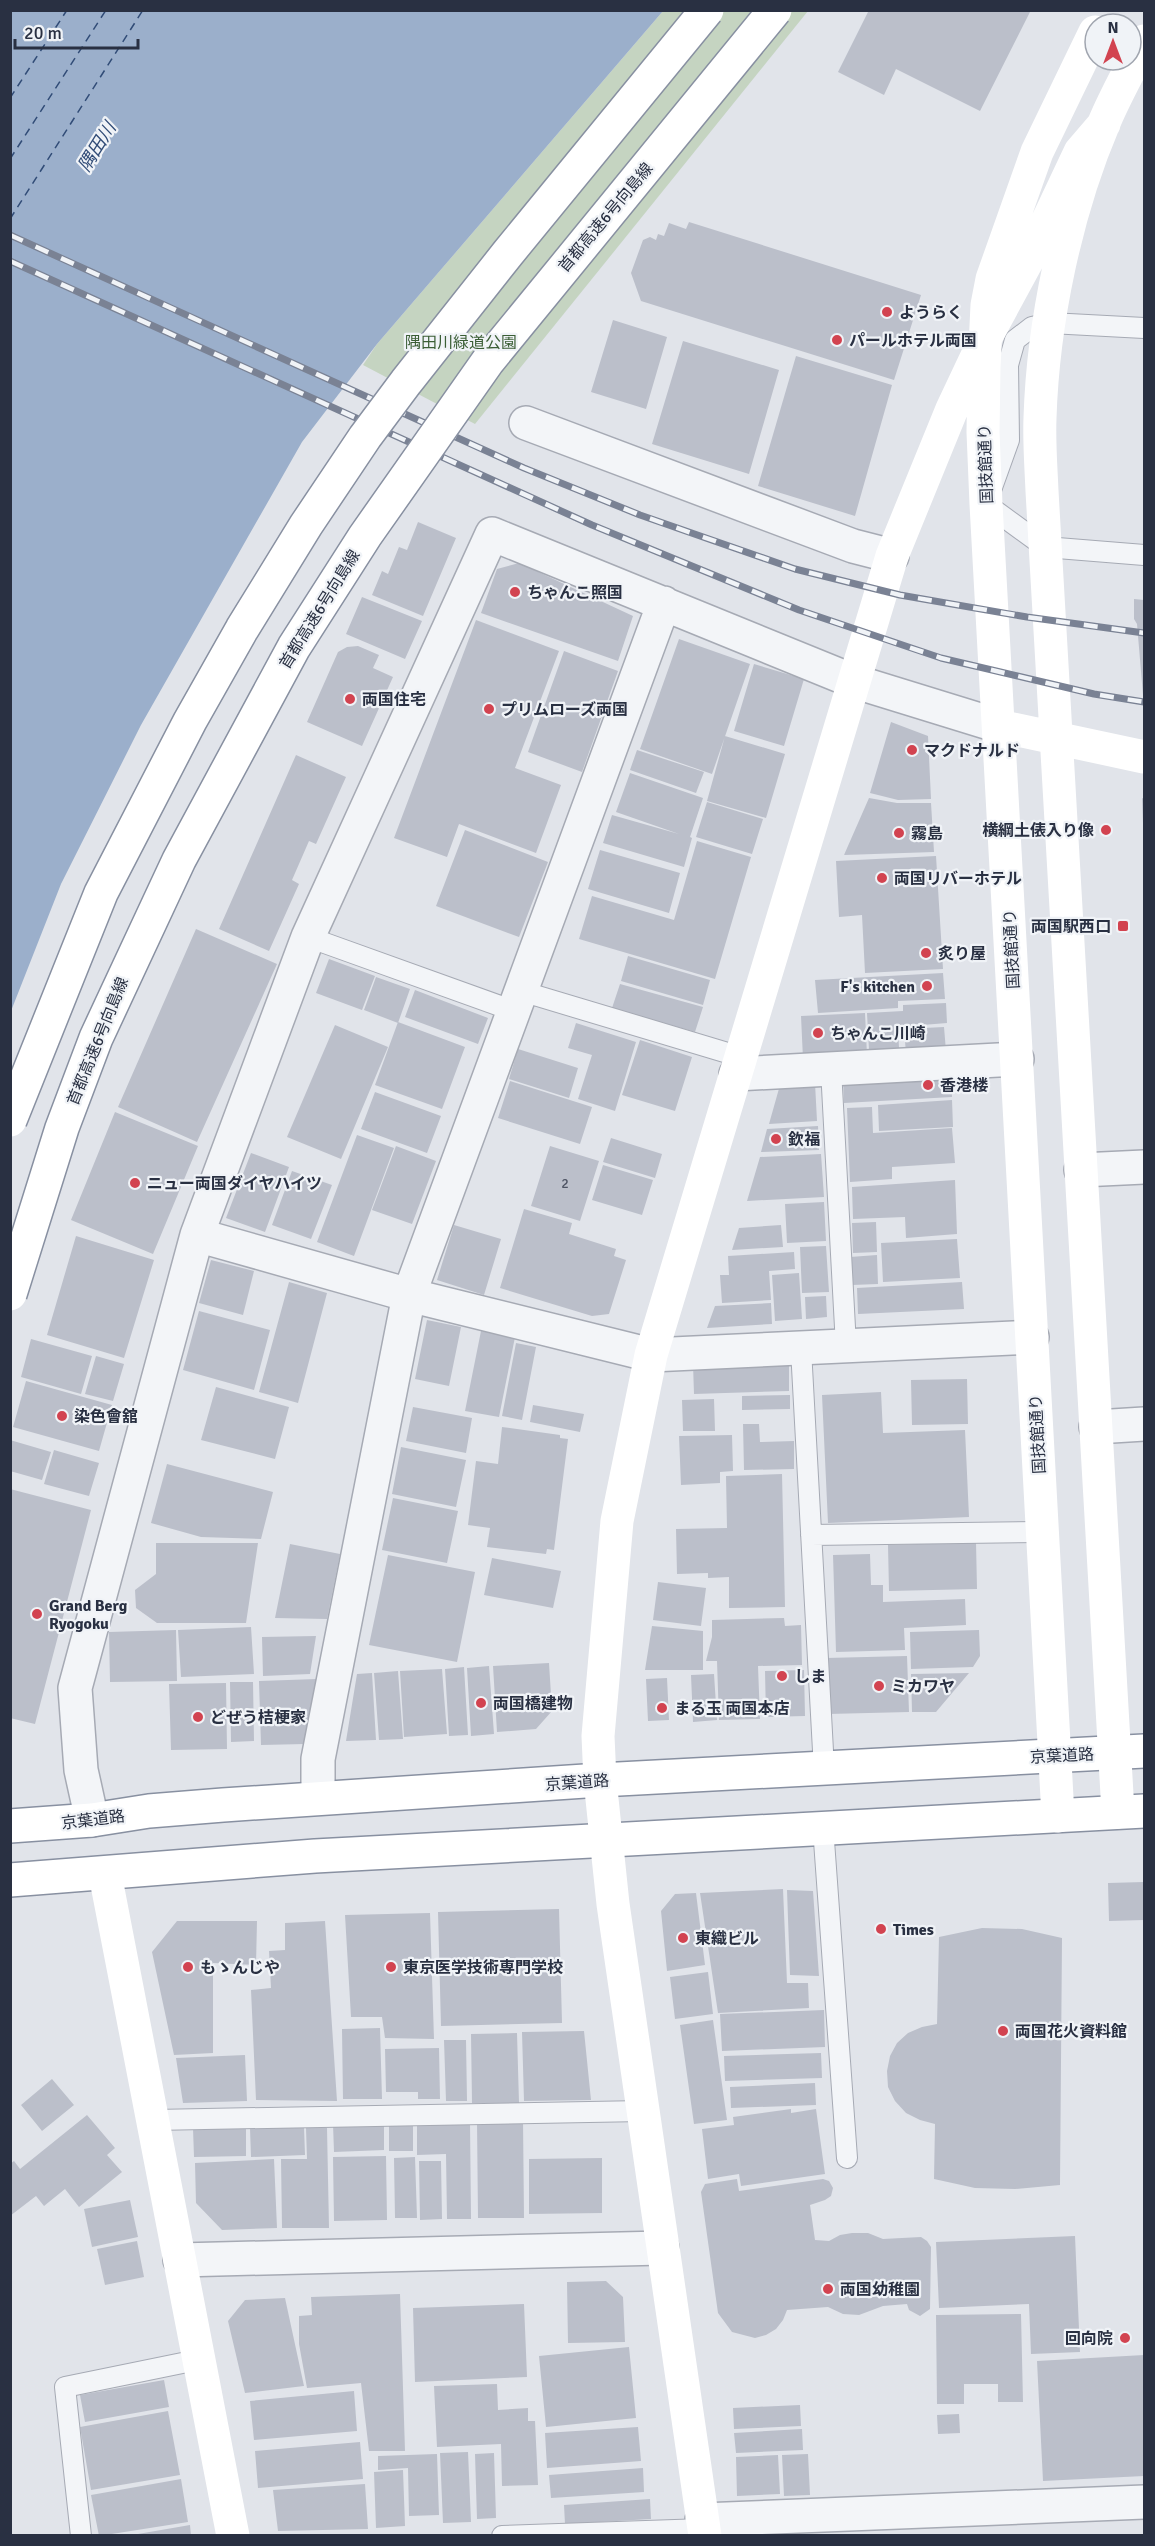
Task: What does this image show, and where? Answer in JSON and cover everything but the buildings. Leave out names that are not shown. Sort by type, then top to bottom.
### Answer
[{"type":"main road","points":[[10,1120],[101,893],[190,721],[242,629],[306,525],[365,437],[406,382],[508,253],[707,10]]},
{"type":"main road","name":"首都高速6号向島線","points":[[10,1294],[62,1128],[96,1038],[179,860],[294,646],[365,536],[488,361],[775,10]]},
{"type":"main road","points":[[10,1880],[315,1856],[1131,1811],[1129,1752],[1096,1426],[1045,547],[1040,419],[1050,323],[1076,203],[1104,123],[1144,41]]},
{"type":"main road","name":"国技館通り","points":[[1058,1815],[983,432],[987,305],[992,279],[1037,152],[1083,57]]},
{"type":"main road","points":[[704,2528],[662,2248],[606,1839],[600,1780],[598,1736],[617,1521],[651,1355],[892,556],[952,409],[985,339],[1038,241],[1080,152],[1104,123]]},
{"type":"main road","points":[[952,409],[992,279]]},
{"type":"main road","points":[[999,726],[1144,757]]},
{"type":"main road","name":"京葉道路","points":[[10,1826],[92,1820],[149,1811],[318,1798],[600,1780],[1129,1752]]},
{"type":"main road","points":[[105,1874],[154,2120],[197,2360],[233,2535]]},
{"type":"street","points":[[526,423],[853,546],[892,556]]},
{"type":"street","points":[[92,1820],[81,1770],[75,1688],[197,1235],[308,937],[492,534],[853,681],[999,726]]},
{"type":"street","points":[[318,1798],[318,1760],[409,1295],[664,603]]},
{"type":"street","points":[[738,1066],[831,1069],[1017,1059]]},
{"type":"street","points":[[1081,1170],[1144,1167]]},
{"type":"street","points":[[197,1235],[409,1295],[651,1355],[1032,1337]]},
{"type":"street","points":[[1096,1426],[1144,1424]]},
{"type":"street","points":[[180,2260],[662,2248]]},
{"type":"street","points":[[704,2528],[1144,2502]]},
{"type":"lane","points":[[1050,323],[1032,327],[1016,340],[1008,365],[1009,440],[987,504],[1045,547],[1144,555]]},
{"type":"lane","points":[[985,339],[1012,329],[1050,323],[1144,328]]},
{"type":"lane","points":[[308,937],[738,1066]]},
{"type":"lane","points":[[831,1069],[846,1346]]},
{"type":"lane","points":[[801,1349],[824,1769]]},
{"type":"lane","points":[[811,1535],[1042,1533]]},
{"type":"lane","points":[[823,1827],[846,2158]]},
{"type":"lane","points":[[154,2120],[643,2111]]},
{"type":"lane","points":[[81,2535],[65,2387],[197,2360]]},
{"type":"lane","points":[[502,2535],[704,2528]]},
{"type":"green space","name":"隅田川緑道公園","points":[[663,11],[808,11],[475,424],[363,365],[377,344]]},
{"type":"water","name":"隅田川","points":[[11,10],[663,11],[377,344],[302,442],[141,725],[61,884],[11,1011]]},
{"type":"ferry route","points":[[10,98],[67,10]]},
{"type":"ferry route","points":[[10,159],[106,10]]},
{"type":"ferry route","points":[[10,219],[143,10]]},
{"type":"railway","points":[[10,235],[524,468],[640,515],[795,569],[900,595],[1027,617],[1144,633]]},
{"type":"railway","points":[[10,261],[592,525],[799,610],[941,658],[1094,694],[1144,702]]},
{"type":"place","name":"ようらく","points":[[887,312]]},
{"type":"place","name":"パールホテル両国","points":[[837,340]]},
{"type":"place","name":"ちゃんこ照国","points":[[515,592]]},
{"type":"place","name":"両国住宅","points":[[350,699]]},
{"type":"place","name":"プリムローズ両国","points":[[489,709]]},
{"type":"place","name":"マクドナルド","points":[[912,750]]},
{"type":"place","name":"横綱土俵入り像","points":[[1106,830]]},
{"type":"place","name":"霧島","points":[[899,833]]},
{"type":"place","name":"両国リバーホテル","points":[[882,878]]},
{"type":"place","name":"両国駅西口","points":[[1123,926]]},
{"type":"place","name":"炙り屋","points":[[926,953]]},
{"type":"place","name":"F's kitchen","points":[[927,986]]},
{"type":"place","name":"ちゃんこ川崎","points":[[818,1033]]},
{"type":"place","name":"香港楼","points":[[928,1085]]},
{"type":"place","name":"欽福","points":[[776,1139]]},
{"type":"place","name":"ニュー両国ダイヤハイツ","points":[[135,1183]]},
{"type":"place","name":"染色會舘","points":[[62,1416]]},
{"type":"place","name":"Grand Berg Ryogoku","points":[[37,1614]]},
{"type":"place","name":"しま","points":[[782,1676]]},
{"type":"place","name":"ミカワヤ","points":[[879,1686]]},
{"type":"place","name":"両国橋建物","points":[[481,1703]]},
{"type":"place","name":"まる玉 両国本店","points":[[662,1708]]},
{"type":"place","name":"どぜう桔梗家","points":[[198,1717]]},
{"type":"place","name":"Times","points":[[881,1929]]},
{"type":"place","name":"東織ビル","points":[[683,1938]]},
{"type":"place","name":"もゝんじや","points":[[188,1967]]},
{"type":"place","name":"東京医学技術専門学校","points":[[391,1967]]},
{"type":"place","name":"両国花火資料館","points":[[1003,2031]]},
{"type":"place","name":"両国幼稚園","points":[[828,2289]]},
{"type":"place","name":"回向院","points":[[1125,2338]]}]
